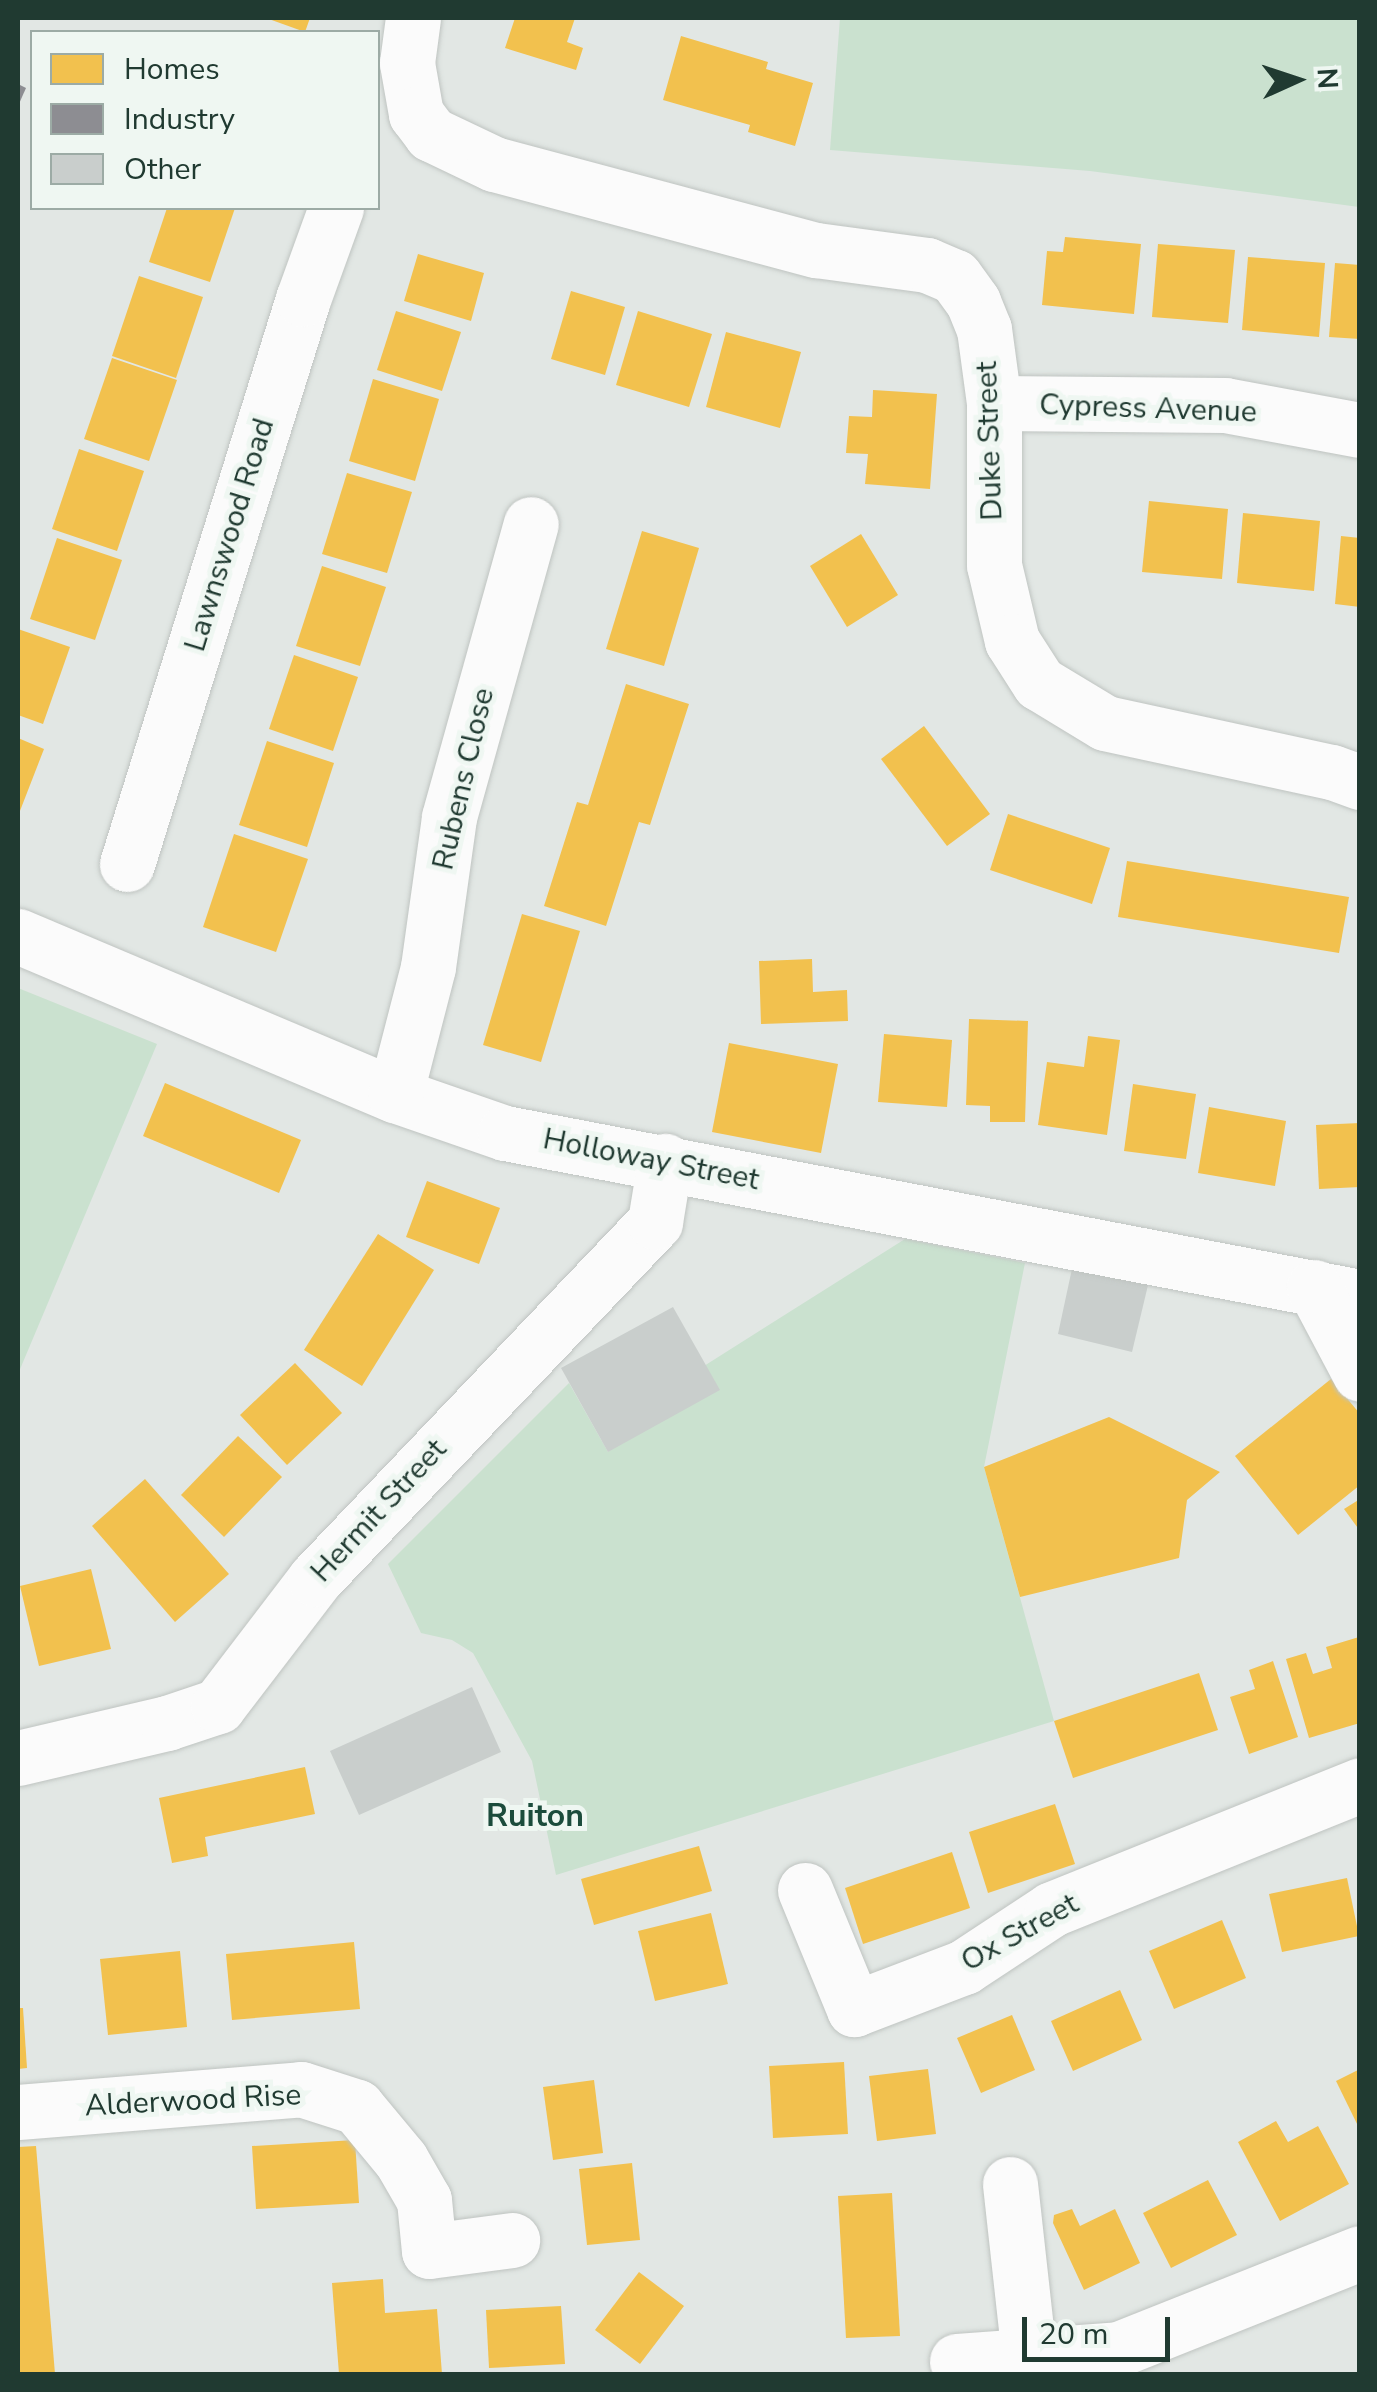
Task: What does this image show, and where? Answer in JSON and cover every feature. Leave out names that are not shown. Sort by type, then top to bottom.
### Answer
[{"type":"street","points":[[393,107],[407,64],[414,18]]},
{"type":"street","name":"Duke Street","points":[[393,107],[416,114],[431,134],[494,164],[816,250],[927,266],[955,277],[973,302],[984,329],[994,404],[994,565],[1012,641],[1039,683],[1104,723],[1332,772],[1360,782]]},
{"type":"street","name":"Lawnswood Road","points":[[128,864],[303,299],[335,210]]},
{"type":"street","name":"Cypress Avenue","points":[[994,404],[1224,406],[1360,430]]},
{"type":"street","name":"Rubens Close","points":[[395,1095],[428,968],[449,817],[531,524]]},
{"type":"street","name":"Holloway Street","points":[[18,936],[395,1095],[505,1132],[1337,1292]]},
{"type":"street","name":"Hermit Street","points":[[18,1758],[166,1723],[218,1706],[315,1579],[654,1222],[664,1161]]},
{"type":"street","points":[[1337,1292],[1360,1374]]},
{"type":"street","name":"Ox Street","points":[[806,1890],[854,2009],[964,1966],[1052,1909],[1360,1785]]},
{"type":"street","name":"Alderwood Rise","points":[[18,2112],[301,2089],[357,2107],[401,2160],[424,2200],[430,2250],[512,2240]]},
{"type":"street","points":[[1010,2184],[1029,2356]]},
{"type":"street","points":[[957,2361],[1119,2349],[1360,2253]]},
{"type":"green space","points":[[840,18],[1359,18],[1359,207],[1090,171],[830,150]]},
{"type":"green space","points":[[18,988],[157,1044],[18,1374]]},
{"type":"green space","points":[[905,1239],[1025,1263],[984,1467],[1054,1721],[556,1875],[532,1761],[473,1653],[452,1640],[421,1633],[388,1564],[569,1383],[608,1452],[704,1366]]},
{"type":"building: Homes","points":[[266,18],[310,18],[306,30]]},
{"type":"building: Homes","points":[[515,18],[575,18],[567,42],[583,48],[576,70],[505,48]]},
{"type":"building: Homes","points":[[681,36],[768,62],[766,69],[813,83],[795,146],[748,132],[750,125],[663,100]]},
{"type":"building: Homes","points":[[166,210],[234,210],[210,282],[149,262]]},
{"type":"building: Homes","points":[[1065,237],[1141,244],[1134,314],[1042,305],[1047,251],[1063,252]]},
{"type":"building: Homes","points":[[1158,244],[1235,250],[1228,323],[1152,317]]},
{"type":"building: Homes","points":[[418,254],[484,273],[471,321],[404,301]]},
{"type":"building: Homes","points":[[1248,257],[1325,263],[1319,337],[1242,330]]},
{"type":"building: Homes","points":[[1335,263],[1360,265],[1360,339],[1329,337]]},
{"type":"building: Homes","points":[[139,276],[203,297],[176,378],[112,356]]},
{"type":"building: Homes","points":[[571,291],[625,307],[605,375],[551,359]]},
{"type":"building: Homes","points":[[396,311],[461,332],[442,391],[377,370]]},
{"type":"building: Homes","points":[[638,311],[712,334],[689,407],[616,385]]},
{"type":"building: Homes","points":[[726,332],[801,352],[780,428],[706,407]]},
{"type":"building: Homes","points":[[112,358],[177,380],[149,461],[84,439]]},
{"type":"building: Homes","points":[[373,379],[439,399],[415,481],[349,461]]},
{"type":"building: Homes","points":[[873,390],[937,394],[930,489],[865,484],[868,454],[846,453],[849,416],[872,417]]},
{"type":"building: Homes","points":[[79,449],[144,471],[117,551],[52,529]]},
{"type":"building: Homes","points":[[347,473],[412,492],[387,573],[322,554]]},
{"type":"building: Homes","points":[[1149,501],[1228,509],[1222,579],[1142,572]]},
{"type":"building: Homes","points":[[1243,513],[1320,521],[1314,591],[1237,583]]},
{"type":"building: Homes","points":[[642,531],[699,548],[664,666],[606,649]]},
{"type":"building: Homes","points":[[861,534],[898,595],[847,627],[810,566]]},
{"type":"building: Homes","points":[[1341,536],[1360,538],[1360,607],[1335,604]]},
{"type":"building: Homes","points":[[57,538],[122,560],[95,640],[30,619]]},
{"type":"building: Homes","points":[[322,566],[386,587],[360,666],[296,646]]},
{"type":"building: Homes","points":[[18,629],[70,647],[43,724],[18,715]]},
{"type":"building: Homes","points":[[294,655],[358,677],[333,751],[269,729]]},
{"type":"building: Homes","points":[[626,684],[689,704],[650,825],[639,822],[606,926],[544,906],[577,802],[588,805]]},
{"type":"building: Homes","points":[[924,726],[990,814],[947,846],[881,759]]},
{"type":"building: Homes","points":[[18,738],[44,749],[18,816]]},
{"type":"building: Homes","points":[[267,741],[334,763],[307,847],[239,825]]},
{"type":"building: Homes","points":[[1008,814],[1110,848],[1092,904],[990,870]]},
{"type":"building: Homes","points":[[234,834],[308,859],[276,952],[203,927]]},
{"type":"building: Homes","points":[[1127,861],[1349,897],[1339,953],[1118,917]]},
{"type":"building: Homes","points":[[522,914],[580,931],[541,1062],[483,1045]]},
{"type":"building: Homes","points":[[812,959],[813,992],[847,990],[848,1021],[761,1024],[759,961]]},
{"type":"building: Homes","points":[[969,1019],[1028,1021],[1025,1122],[990,1122],[990,1106],[966,1105]]},
{"type":"building: Homes","points":[[884,1034],[952,1040],[947,1107],[878,1102]]},
{"type":"building: Homes","points":[[1088,1036],[1120,1040],[1107,1135],[1038,1125],[1047,1062],[1084,1067]]},
{"type":"building: Homes","points":[[729,1043],[838,1064],[821,1153],[712,1132]]},
{"type":"building: Homes","points":[[165,1083],[301,1140],[279,1193],[143,1136]]},
{"type":"building: Homes","points":[[1133,1084],[1196,1094],[1186,1159],[1124,1151]]},
{"type":"building: Homes","points":[[1209,1107],[1286,1121],[1275,1186],[1198,1173]]},
{"type":"building: Homes","points":[[1360,1123],[1360,1187],[1319,1189],[1316,1125]]},
{"type":"building: Homes","points":[[427,1181],[500,1208],[479,1264],[406,1237]]},
{"type":"building: Homes","points":[[378,1234],[434,1270],[362,1386],[304,1350]]},
{"type":"building: Homes","points":[[295,1363],[342,1413],[287,1465],[240,1415]]},
{"type":"building: Homes","points":[[1331,1379],[1360,1414],[1360,1485],[1298,1535],[1235,1456]]},
{"type":"building: Homes","points":[[1109,1417],[1220,1472],[1187,1500],[1179,1558],[1020,1597],[984,1467]]},
{"type":"building: Homes","points":[[238,1436],[282,1477],[224,1537],[181,1495]]},
{"type":"building: Homes","points":[[145,1479],[229,1574],[175,1622],[92,1526]]},
{"type":"building: Homes","points":[[1360,1499],[1360,1531],[1344,1509]]},
{"type":"building: Homes","points":[[91,1569],[111,1649],[39,1666],[20,1586]]},
{"type":"building: Homes","points":[[1359,1637],[1360,1723],[1309,1738],[1286,1659],[1306,1653],[1313,1674],[1332,1668],[1326,1647]]},
{"type":"building: Homes","points":[[1273,1661],[1298,1737],[1249,1754],[1230,1697],[1255,1689],[1249,1670]]},
{"type":"building: Homes","points":[[1199,1673],[1218,1730],[1073,1778],[1054,1721]]},
{"type":"building: Homes","points":[[305,1767],[315,1814],[205,1837],[208,1856],[172,1863],[159,1798]]},
{"type":"building: Homes","points":[[1055,1804],[1075,1864],[988,1893],[969,1832]]},
{"type":"building: Homes","points":[[699,1846],[712,1891],[594,1925],[581,1879]]},
{"type":"building: Homes","points":[[952,1852],[970,1908],[863,1944],[845,1888]]},
{"type":"building: Homes","points":[[1347,1878],[1359,1936],[1282,1952],[1269,1894]]},
{"type":"building: Homes","points":[[711,1913],[728,1984],[655,2001],[638,1931]]},
{"type":"building: Homes","points":[[1222,1920],[1246,1978],[1174,2009],[1149,1951]]},
{"type":"building: Homes","points":[[354,1942],[360,2009],[232,2020],[226,1954]]},
{"type":"building: Homes","points":[[180,1951],[187,2027],[108,2035],[100,1959]]},
{"type":"building: Homes","points":[[1120,1990],[1142,2040],[1073,2071],[1051,2021]]},
{"type":"building: Homes","points":[[18,2008],[23,2008],[27,2068],[18,2069]]},
{"type":"building: Homes","points":[[1012,2015],[1035,2070],[981,2093],[957,2038]]},
{"type":"building: Homes","points":[[844,2062],[848,2134],[773,2138],[769,2066]]},
{"type":"building: Homes","points":[[928,2069],[936,2134],[877,2141],[869,2076]]},
{"type":"building: Homes","points":[[1358,2070],[1360,2073],[1360,2130],[1336,2081]]},
{"type":"building: Homes","points":[[594,2080],[603,2153],[553,2160],[543,2087]]},
{"type":"building: Homes","points":[[1276,2121],[1288,2142],[1318,2126],[1349,2184],[1280,2221],[1238,2142]]},
{"type":"building: Homes","points":[[355,2140],[359,2203],[256,2209],[252,2146]]},
{"type":"building: Homes","points":[[36,2146],[55,2374],[18,2374],[18,2147]]},
{"type":"building: Homes","points":[[632,2163],[640,2240],[587,2245],[579,2169]]},
{"type":"building: Homes","points":[[1208,2180],[1237,2235],[1171,2268],[1143,2213]]},
{"type":"building: Homes","points":[[892,2193],[900,2336],[846,2338],[838,2196]]},
{"type":"building: Homes","points":[[1072,2209],[1080,2226],[1115,2209],[1140,2263],[1084,2290],[1053,2223],[1054,2215]]},
{"type":"building: Homes","points":[[639,2272],[684,2306],[640,2364],[595,2330]]},
{"type":"building: Homes","points":[[383,2279],[385,2313],[437,2309],[442,2374],[339,2374],[332,2283]]},
{"type":"building: Homes","points":[[561,2306],[565,2364],[489,2368],[486,2310]]},
{"type":"building: Industry","points":[[18,84],[26,88],[18,106]]},
{"type":"building: Other","points":[[1073,1264],[1149,1281],[1132,1352],[1058,1334]]},
{"type":"building: Other","points":[[673,1307],[720,1390],[608,1452],[561,1368]]},
{"type":"building: Other","points":[[472,1687],[501,1752],[359,1815],[330,1751]]},
{"type":"district","name":"Ruiton","points":[[535,1816]]}]
